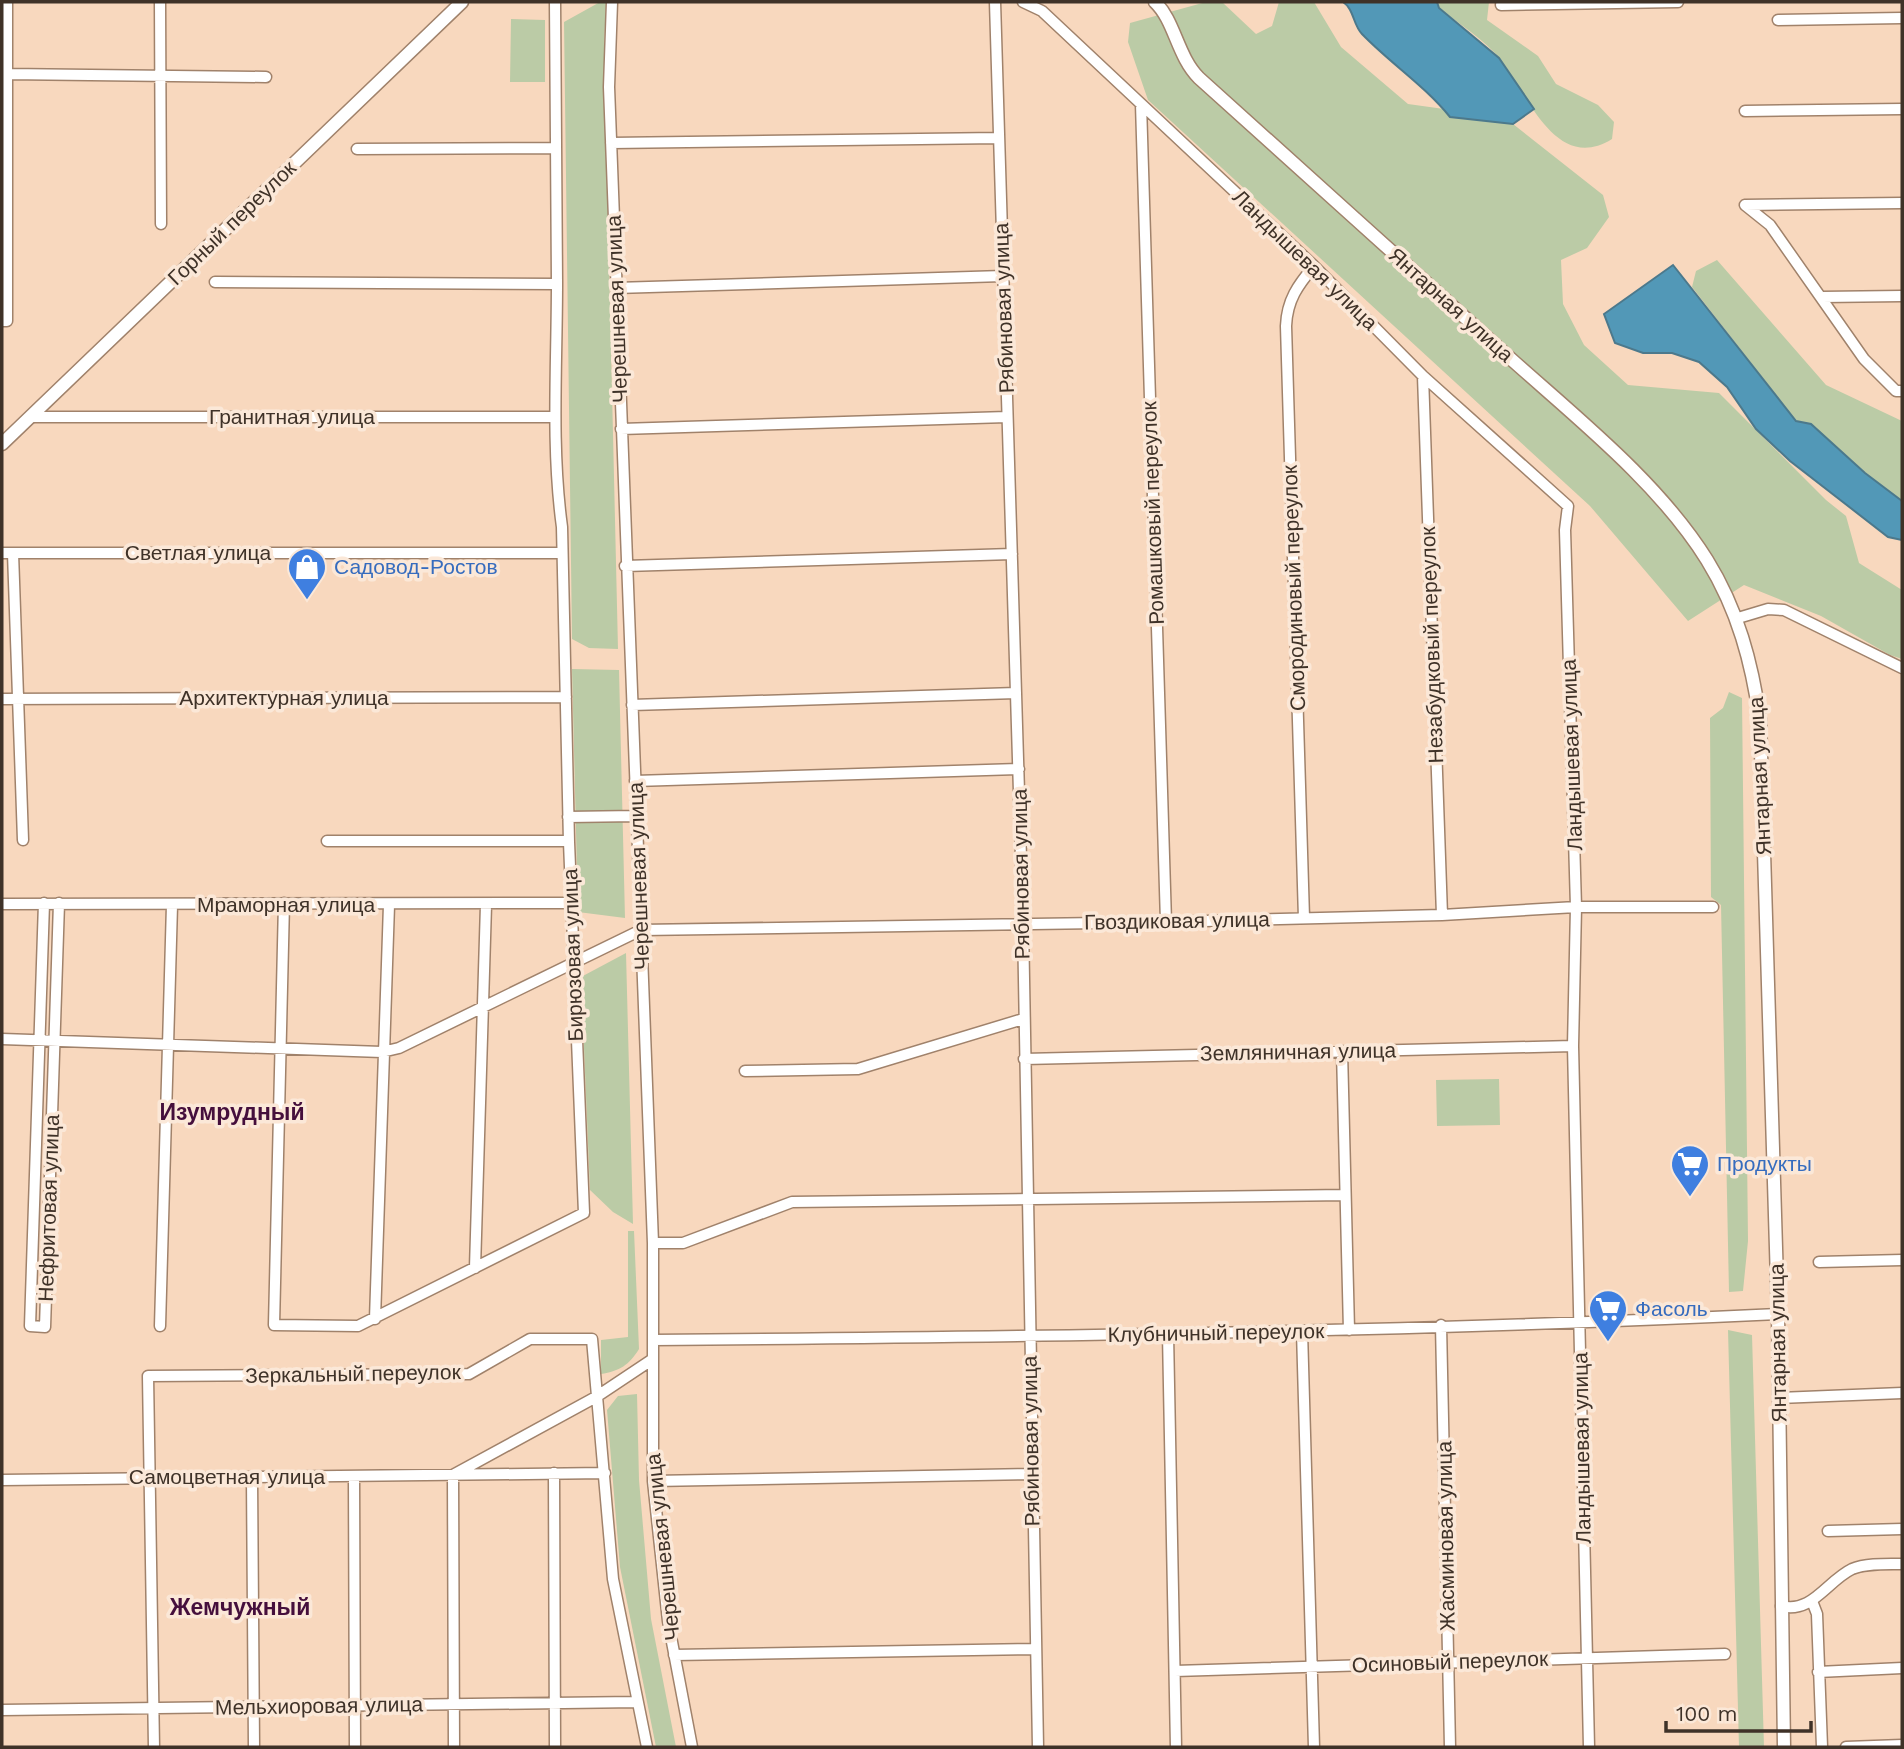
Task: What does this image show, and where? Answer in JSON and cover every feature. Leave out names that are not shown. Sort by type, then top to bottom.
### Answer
[{"type":"street","points":[[4,321],[6,2]]},
{"type":"street","points":[[160,2],[161,224]]},
{"type":"street","name":"Горный переулок","points":[[2,444],[462,2]]},
{"type":"street","name":"Бирюзовая улица","points":[[475,1268],[584,1213],[554,417],[557,284],[555,2]]},
{"type":"street","name":"Черешневая улица","points":[[612,2],[611,143],[625,566],[653,1243],[653,1481],[674,1655],[692,1747]]},
{"type":"street","name":"Рябиновая улица","points":[[995,2],[1023,924],[1038,1747]]},
{"type":"street","name":"Ландышевая улица","points":[[1023,2],[1042,11],[1314,266],[1423,376],[1568,506],[1565,530],[1576,907],[1573,1046],[1589,1747]]},
{"type":"street","name":"Янтарная улица","points":[[1157,2],[1182,58],[1199,78],[1621,460],[1682,525],[1707,560],[1738,618],[1755,682],[1760,720],[1778,1314],[1784,1747]]},
{"type":"street","points":[[1501,5],[1678,2]]},
{"type":"street","points":[[1778,20],[1902,18]]},
{"type":"street","points":[[7,74],[266,77]]},
{"type":"street","name":"Ромашковый переулок","points":[[1141,104],[1166,922]]},
{"type":"street","points":[[1745,111],[1902,108]]},
{"type":"street","points":[[611,143],[999,138]]},
{"type":"street","points":[[357,149],[555,148]]},
{"type":"street","points":[[1899,391],[1864,359],[1770,225],[1745,205],[1902,203]]},
{"type":"street","name":"Смородиновый переулок","points":[[1304,918],[1286,326],[1287,308],[1298,285],[1314,266]]},
{"type":"street","points":[[616,288],[1003,276]]},
{"type":"street","points":[[215,282],[557,284]]},
{"type":"street","points":[[1822,297],[1902,296]]},
{"type":"street","name":"Незабудковый переулок","points":[[1423,376],[1442,915]]},
{"type":"street","name":"Гранитная улица","points":[[30,417],[554,417]]},
{"type":"street","points":[[621,429],[1007,417]]},
{"type":"street","points":[[7,553],[18,699],[23,840]]},
{"type":"street","name":"Светлая улица","points":[[7,553],[561,553]]},
{"type":"street","points":[[625,566],[1012,554]]},
{"type":"street","points":[[1738,618],[1768,610],[1784,610],[1902,668]]},
{"type":"street","points":[[632,705],[1016,693]]},
{"type":"street","name":"Архитектурная улица","points":[[2,699],[566,697]]},
{"type":"street","points":[[635,781],[1019,769]]},
{"type":"street","points":[[568,817],[636,816]]},
{"type":"street","points":[[327,841],[569,841]]},
{"type":"street","name":"Нефритовая улица","points":[[44,903],[30,1326],[45,1327],[59,903]]},
{"type":"street","points":[[284,903],[274,1325],[358,1326],[475,1268],[486,905]]},
{"type":"street","name":"Мраморная улица","points":[[2,904],[571,903]]},
{"type":"street","points":[[160,1326],[172,905]]},
{"type":"street","points":[[375,1319],[389,905]]},
{"type":"street","name":"Гвоздиковая улица","points":[[641,930],[1166,922],[1442,915],[1576,907],[1713,906]]},
{"type":"street","points":[[2,1039],[382,1052],[399,1048],[641,930]]},
{"type":"street","points":[[745,1071],[858,1069],[1023,1019]]},
{"type":"street","name":"Земляничная улица","points":[[1024,1059],[1573,1046]]},
{"type":"street","points":[[1342,1051],[1349,1331]]},
{"type":"street","points":[[653,1243],[683,1243],[792,1202],[1345,1195]]},
{"type":"street","points":[[1819,1262],[1902,1260]]},
{"type":"street","name":"Клубничный переулок","points":[[653,1340],[1349,1331],[1441,1325],[1778,1314]]},
{"type":"street","name":"Жасминовая улица","points":[[1441,1325],[1450,1747]]},
{"type":"street","points":[[1302,1331],[1314,1747]]},
{"type":"street","points":[[1168,1334],[1176,1747]]},
{"type":"street","name":"Зеркальный переулок","points":[[149,1477],[148,1376],[469,1374],[530,1339],[592,1339],[596,1397]]},
{"type":"street","name":"Самоцветная улица","points":[[453,1475],[596,1397],[653,1359]]},
{"type":"street","points":[[1779,1398],[1902,1393]]},
{"type":"street","points":[[596,1397],[613,1579],[648,1747]]},
{"type":"street","points":[[554,1473],[555,1747]]},
{"type":"street","name":"Самоцветная улица","points":[[2,1480],[605,1473]]},
{"type":"street","points":[[653,1481],[1032,1474]]},
{"type":"street","points":[[453,1475],[454,1747]]},
{"type":"street","points":[[354,1476],[355,1747]]},
{"type":"street","points":[[149,1477],[154,1747]]},
{"type":"street","points":[[252,1478],[254,1747]]},
{"type":"street","points":[[1828,1531],[1902,1529]]},
{"type":"street","points":[[1781,1606],[1797,1608],[1812,1601],[1838,1577],[1856,1567],[1902,1564]]},
{"type":"street","points":[[1812,1601],[1817,1615],[1822,1747]]},
{"type":"street","points":[[674,1655],[1036,1649]]},
{"type":"street","name":"Осиновый переулок","points":[[1175,1671],[1726,1654]]},
{"type":"street","points":[[1818,1672],[1902,1668]]},
{"type":"street","name":"Мельхиоровая улица","points":[[2,1710],[637,1702]]},
{"type":"street","points":[[1846,1747],[1902,1745]]},
{"type":"green space","points":[[600,2],[606,2],[604,46],[618,649],[589,648],[572,639],[564,22]]},
{"type":"green space","points":[[1206,2],[1222,2],[1256,34],[1272,26],[1279,2],[1314,2],[1341,47],[1408,104],[1444,109],[1451,117],[1513,124],[1603,195],[1609,217],[1587,248],[1561,260],[1563,304],[1584,345],[1628,385],[1719,393],[1826,500],[1846,516],[1859,563],[1902,590],[1902,659],[1821,616],[1744,585],[1688,621],[1590,506],[1148,100],[1128,42],[1130,23]]},
{"type":"green space","points":[[1437,2],[1489,2],[1487,20],[1538,56],[1556,84],[1598,105],[1614,122],[1612,139],[1592,147],[1575,146],[1559,139],[1533,110],[1495,53],[1439,8]]},
{"type":"green space","points":[[511,19],[545,20],[545,82],[510,82]]},
{"type":"green space","points":[[1717,260],[1826,385],[1902,421],[1902,501],[1796,421],[1692,287],[1696,271]]},
{"type":"green space","points":[[572,669],[619,670],[625,918],[578,912]]},
{"type":"green space","points":[[1729,692],[1742,698],[1748,1241],[1743,1291],[1729,1292],[1721,905],[1711,897],[1710,718],[1723,708]]},
{"type":"green space","points":[[626,953],[633,1224],[613,1212],[590,1190],[581,977]]},
{"type":"green space","points":[[1499,1079],[1500,1125],[1437,1126],[1436,1080]]},
{"type":"green space","points":[[628,1231],[634,1231],[639,1349],[623,1366],[601,1374],[601,1340],[628,1337]]},
{"type":"green space","points":[[1728,1330],[1752,1335],[1764,1747],[1739,1747]]},
{"type":"green space","points":[[637,1394],[639,1480],[651,1619],[676,1747],[656,1747],[620,1567],[607,1410],[618,1396]]},
{"type":"water","points":[[1343,2],[1437,2],[1439,8],[1499,58],[1534,109],[1513,124],[1450,117],[1362,34]]},
{"type":"water","points":[[1673,265],[1796,421],[1811,424],[1865,473],[1902,501],[1902,540],[1888,537],[1790,461],[1756,429],[1727,387],[1699,362],[1672,353],[1643,353],[1615,343],[1604,314]]},
{"type":"place","name":"Садовод-Ростов","points":[[307,601]]},
{"type":"place","name":"Продукты","points":[[1690,1198]]},
{"type":"place","name":"Фасоль","points":[[1608,1343]]},
{"type":"district","name":"Изумрудный","points":[[232,1112]]},
{"type":"district","name":"Жемчужный","points":[[240,1607]]}]
